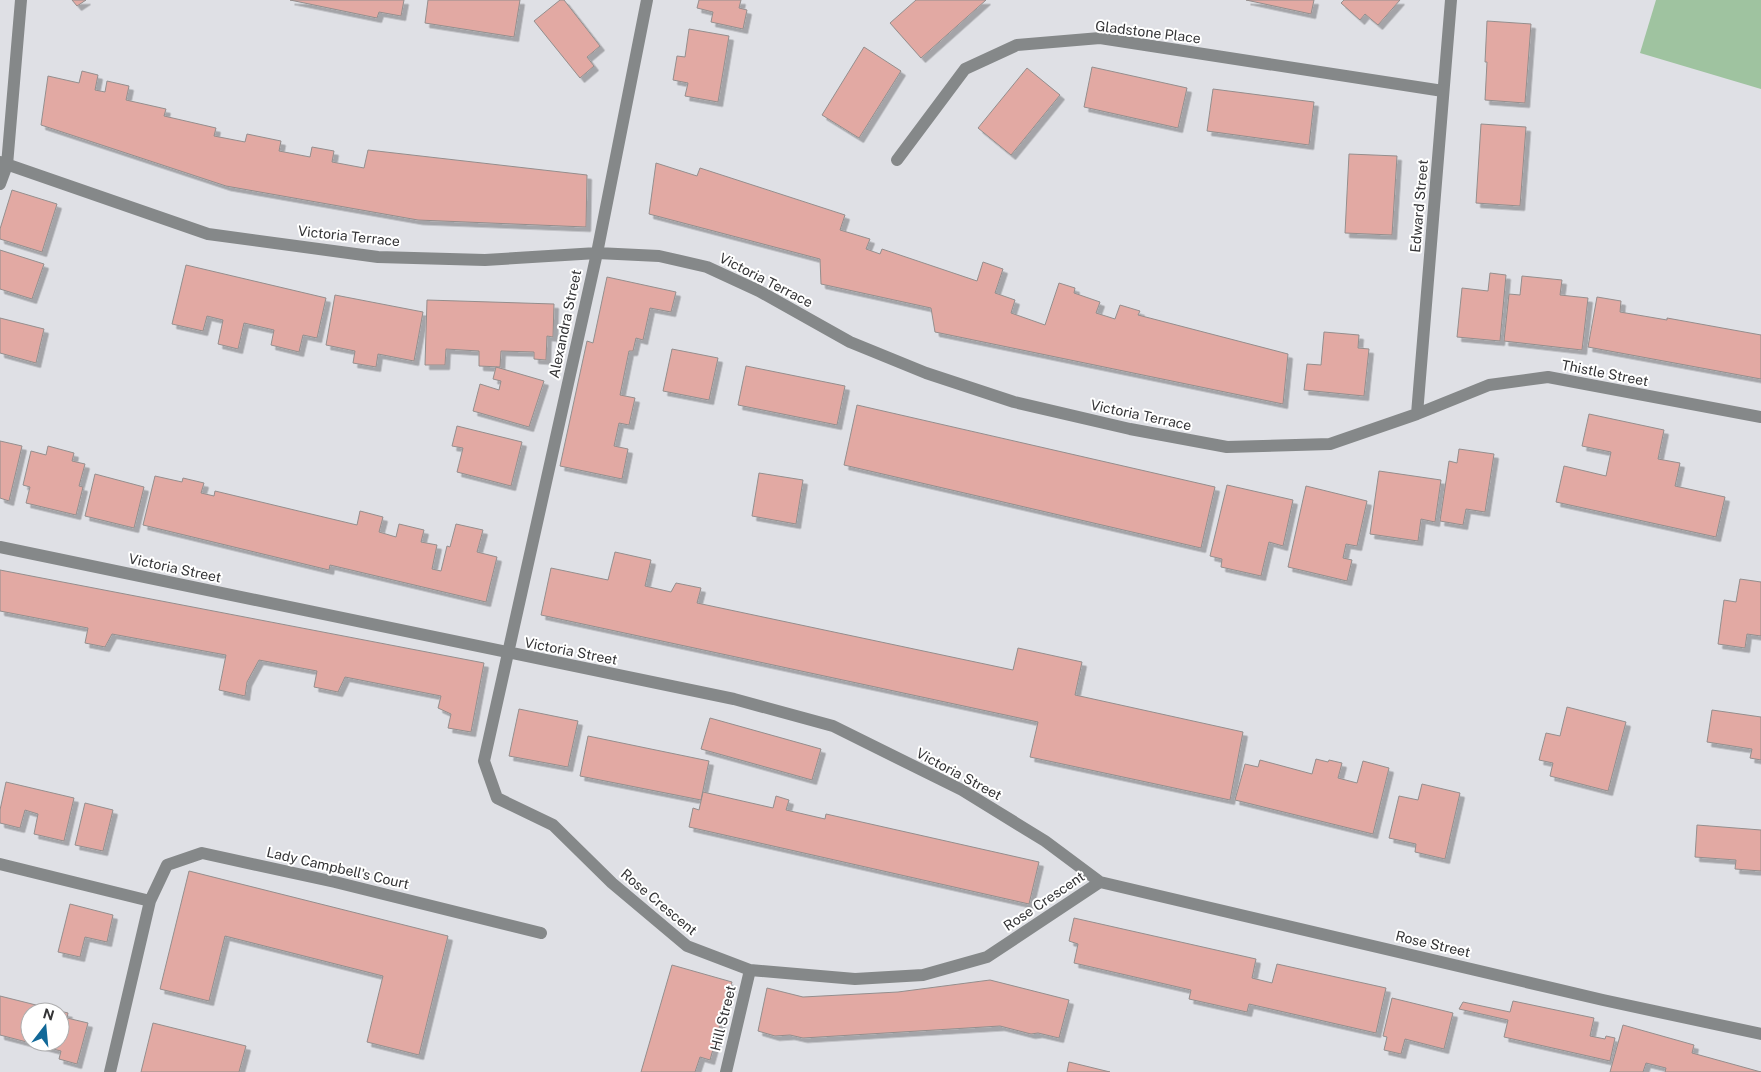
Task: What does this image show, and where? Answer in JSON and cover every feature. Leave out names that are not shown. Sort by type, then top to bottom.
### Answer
[{"type":"street","points":[[0,184],[4,163],[21,0]]},
{"type":"street","name":"Alexandra Street","points":[[508,654],[596,253],[648,0]]},
{"type":"street","name":"Edward Street","points":[[1416,414],[1451,0]]},
{"type":"street","name":"Gladstone Place","points":[[896,160],[965,69],[1017,45],[1100,38],[1443,90]]},
{"type":"street","name":"Victoria Terrace","points":[[4,163],[208,234],[378,257],[485,260],[596,253],[659,256],[708,267],[759,290],[850,342],[926,373],[1014,402],[1130,429],[1227,447],[1330,444],[1416,414]]},
{"type":"street","name":"Thistle Street","points":[[1416,414],[1489,385],[1548,377],[1761,417]]},
{"type":"street","name":"Victoria Street","points":[[0,547],[508,654],[734,699],[833,726],[962,790],[1045,841],[1100,882]]},
{"type":"street","name":"Rose Crescent","points":[[508,654],[484,761],[497,798],[553,826],[612,882],[687,946],[750,970],[855,979],[923,975],[987,957],[1100,882]]},
{"type":"street","name":"Lady Campbell's Court","points":[[110,1072],[150,901],[167,865],[202,853],[335,882],[541,933]]},
{"type":"street","points":[[0,864],[150,901]]},
{"type":"street","name":"Rose Street","points":[[1100,882],[1603,1000],[1761,1034]]},
{"type":"street","name":"Hill Street","points":[[726,1072],[750,970]]},
{"type":"green space","points":[[1656,0],[1761,0],[1761,89],[1640,53]]},
{"type":"building","points":[[72,0],[86,0],[77,6]]},
{"type":"building","points":[[290,0],[404,0],[401,16],[379,12],[377,18]]},
{"type":"building","points":[[428,0],[520,0],[514,37],[425,23]]},
{"type":"building","points":[[560,0],[564,0],[600,46],[587,57],[594,66],[580,78],[534,21]]},
{"type":"building","points":[[699,0],[741,0],[739,8],[747,10],[743,29],[711,22],[713,12],[697,8]]},
{"type":"building","points":[[916,0],[986,0],[921,58],[890,23]]},
{"type":"building","points":[[1246,0],[1314,0],[1311,14]]},
{"type":"building","points":[[1344,0],[1400,0],[1378,25],[1365,14],[1360,20],[1341,3]]},
{"type":"building","points":[[1487,21],[1531,24],[1525,103],[1485,100]]},
{"type":"building","points":[[689,29],[729,36],[718,102],[685,96],[688,83],[673,80],[677,56],[685,57]]},
{"type":"building","points":[[864,47],[901,71],[859,138],[822,115]]},
{"type":"building","points":[[1092,67],[1187,88],[1178,128],[1084,107]]},
{"type":"building","points":[[1027,68],[1060,95],[1011,155],[978,128]]},
{"type":"building","points":[[82,71],[98,75],[95,90],[105,92],[107,81],[129,86],[126,100],[166,109],[164,116],[216,128],[214,136],[245,142],[247,134],[281,141],[279,151],[310,157],[312,147],[334,151],[332,162],[364,168],[368,150],[587,175],[586,227],[418,220],[226,186],[41,125],[48,76],[79,83]]},
{"type":"building","points":[[1213,89],[1314,102],[1309,145],[1207,131]]},
{"type":"building","points":[[1481,124],[1526,127],[1520,206],[1476,203]]},
{"type":"building","points":[[1349,154],[1397,156],[1392,235],[1345,233]]},
{"type":"building","points":[[656,163],[697,176],[700,168],[845,215],[840,230],[870,239],[866,249],[880,254],[882,249],[977,281],[983,262],[1003,269],[995,293],[1015,300],[1011,313],[1045,325],[1059,283],[1075,288],[1074,293],[1100,302],[1096,313],[1115,319],[1120,305],[1140,311],[1138,315],[1288,354],[1283,404],[935,332],[931,308],[821,284],[820,259],[649,214]]},
{"type":"building","points":[[12,190],[57,204],[42,252],[0,239],[0,229]]},
{"type":"building","points":[[0,250],[44,264],[32,299],[0,289]]},
{"type":"building","points":[[186,265],[326,298],[317,338],[303,335],[299,352],[271,345],[274,330],[244,323],[238,349],[218,344],[223,320],[207,316],[203,331],[172,324]]},
{"type":"building","points":[[1490,273],[1506,275],[1500,341],[1457,337],[1462,288],[1488,291]]},
{"type":"building","points":[[1522,276],[1562,280],[1560,295],[1588,298],[1582,350],[1504,341],[1509,294],[1520,295]]},
{"type":"building","points":[[607,277],[676,292],[671,312],[650,308],[643,340],[636,338],[633,351],[629,351],[620,395],[635,398],[629,425],[619,423],[614,446],[628,449],[622,479],[560,466],[587,341],[593,343]]},
{"type":"building","points":[[335,295],[423,312],[414,361],[378,354],[376,367],[353,363],[355,351],[326,345]]},
{"type":"building","points":[[1597,297],[1621,301],[1620,312],[1667,320],[1667,318],[1761,335],[1761,379],[1588,347]]},
{"type":"building","points":[[427,300],[554,304],[553,337],[547,336],[546,360],[534,359],[534,352],[501,351],[500,367],[479,366],[479,351],[446,349],[445,365],[425,365]]},
{"type":"building","points":[[0,318],[44,329],[36,363],[0,353]]},
{"type":"building","points":[[1324,332],[1359,335],[1358,348],[1369,349],[1364,396],[1304,390],[1307,364],[1321,365]]},
{"type":"building","points":[[672,349],[718,358],[709,400],[663,391]]},
{"type":"building","points":[[746,366],[845,386],[837,425],[738,405]]},
{"type":"building","points":[[496,367],[544,381],[529,427],[473,411],[480,384],[499,390],[501,381],[493,379]]},
{"type":"building","points":[[857,405],[1215,487],[1201,548],[844,465]]},
{"type":"building","points":[[1589,414],[1664,430],[1658,459],[1680,463],[1675,486],[1725,497],[1716,537],[1556,502],[1564,466],[1606,476],[1611,452],[1582,446]]},
{"type":"building","points":[[457,426],[522,442],[511,486],[457,472],[463,448],[452,446]]},
{"type":"building","points":[[0,441],[22,446],[9,501],[0,498]]},
{"type":"building","points":[[48,446],[74,453],[72,461],[85,464],[79,486],[83,487],[76,515],[26,503],[30,487],[23,485],[31,451],[46,455]]},
{"type":"building","points":[[1459,449],[1494,454],[1485,512],[1466,509],[1463,525],[1440,521],[1449,461],[1457,463]]},
{"type":"building","points":[[1379,471],[1441,480],[1435,522],[1421,519],[1418,541],[1370,534]]},
{"type":"building","points":[[759,473],[803,480],[796,524],[752,516]]},
{"type":"building","points":[[95,474],[144,487],[134,528],[85,516]]},
{"type":"building","points":[[155,476],[182,482],[183,478],[204,483],[201,493],[214,496],[215,491],[357,525],[360,511],[383,517],[379,532],[396,537],[399,524],[424,530],[421,542],[437,545],[432,569],[441,571],[447,546],[450,547],[456,524],[483,530],[477,552],[497,557],[486,602],[330,565],[329,570],[143,525]]},
{"type":"building","points":[[1227,485],[1293,500],[1283,546],[1269,542],[1261,576],[1221,567],[1222,559],[1210,556]]},
{"type":"building","points":[[1306,486],[1367,501],[1357,546],[1346,544],[1343,558],[1352,560],[1347,581],[1288,567]]},
{"type":"building","points":[[615,552],[651,560],[645,586],[671,592],[676,583],[701,588],[697,603],[1013,670],[1018,648],[1082,662],[1075,695],[1243,732],[1230,800],[1030,757],[1038,722],[541,615],[551,568],[608,580]]},
{"type":"building","points":[[0,570],[484,663],[471,732],[448,728],[451,714],[438,708],[441,696],[345,677],[338,692],[314,687],[317,671],[259,660],[247,682],[245,696],[219,690],[226,655],[112,634],[105,647],[85,643],[88,628],[0,611]]},
{"type":"building","points":[[1740,579],[1761,582],[1761,636],[1747,634],[1745,648],[1718,644],[1724,600],[1736,602]]},
{"type":"building","points":[[1567,707],[1626,722],[1608,791],[1550,776],[1553,763],[1539,760],[1546,733],[1560,736]]},
{"type":"building","points":[[519,709],[578,721],[568,767],[509,756]]},
{"type":"building","points":[[1712,710],[1761,717],[1761,760],[1750,758],[1752,749],[1707,742]]},
{"type":"building","points":[[710,718],[821,749],[812,780],[701,749]]},
{"type":"building","points":[[588,736],[709,761],[701,800],[580,776]]},
{"type":"building","points":[[1316,759],[1342,763],[1338,778],[1357,783],[1363,761],[1389,768],[1373,834],[1235,800],[1245,764],[1258,767],[1260,760],[1312,774]]},
{"type":"building","points":[[6,782],[74,798],[64,841],[34,834],[38,814],[25,810],[20,828],[0,823],[0,810]]},
{"type":"building","points":[[1422,784],[1460,793],[1445,859],[1415,852],[1416,844],[1389,838],[1399,796],[1418,800]]},
{"type":"building","points":[[703,792],[773,808],[776,796],[789,800],[786,810],[825,819],[826,814],[1039,862],[1029,904],[689,827],[693,808],[699,810]]},
{"type":"building","points":[[85,803],[113,810],[103,851],[75,845]]},
{"type":"building","points":[[1697,825],[1761,830],[1761,871],[1735,869],[1736,860],[1695,857]]},
{"type":"building","points":[[189,871],[448,936],[419,1055],[367,1042],[383,976],[225,936],[209,1001],[160,989]]},
{"type":"building","points":[[70,904],[113,915],[107,942],[85,937],[80,957],[58,952]]},
{"type":"building","points":[[1074,918],[1256,959],[1252,978],[1272,983],[1277,964],[1386,988],[1376,1033],[1249,1004],[1247,1012],[1189,999],[1191,990],[1074,963],[1078,944],[1069,941]]},
{"type":"building","points":[[672,965],[732,982],[710,1060],[700,1057],[695,1072],[641,1072]]},
{"type":"building","points":[[990,980],[1069,1000],[1059,1038],[1038,1033],[1031,1034],[1000,1026],[803,1038],[790,1035],[775,1036],[758,1031],[767,988],[803,997],[898,992]]},
{"type":"building","points":[[0,996],[24,1002],[20,1002],[20,1040],[0,1035]]},
{"type":"building","points":[[1392,998],[1453,1013],[1444,1049],[1405,1039],[1401,1054],[1384,1050],[1387,1037],[1383,1036]]},
{"type":"building","points":[[1513,1001],[1594,1018],[1590,1036],[1605,1039],[1606,1036],[1615,1038],[1610,1061],[1504,1037],[1508,1020],[1459,1009],[1463,1002],[1510,1012]]},
{"type":"building","points":[[70,1019],[88,1023],[77,1064],[59,1059],[61,1052],[70,1052]]},
{"type":"building","points":[[153,1023],[246,1046],[239,1072],[141,1072]]},
{"type":"building","points":[[1623,1025],[1694,1045],[1692,1053],[1761,1072],[1665,1072],[1666,1068],[1646,1063],[1643,1072],[1610,1072]]},
{"type":"building","points":[[1069,1062],[1110,1072],[1067,1072]]}]
